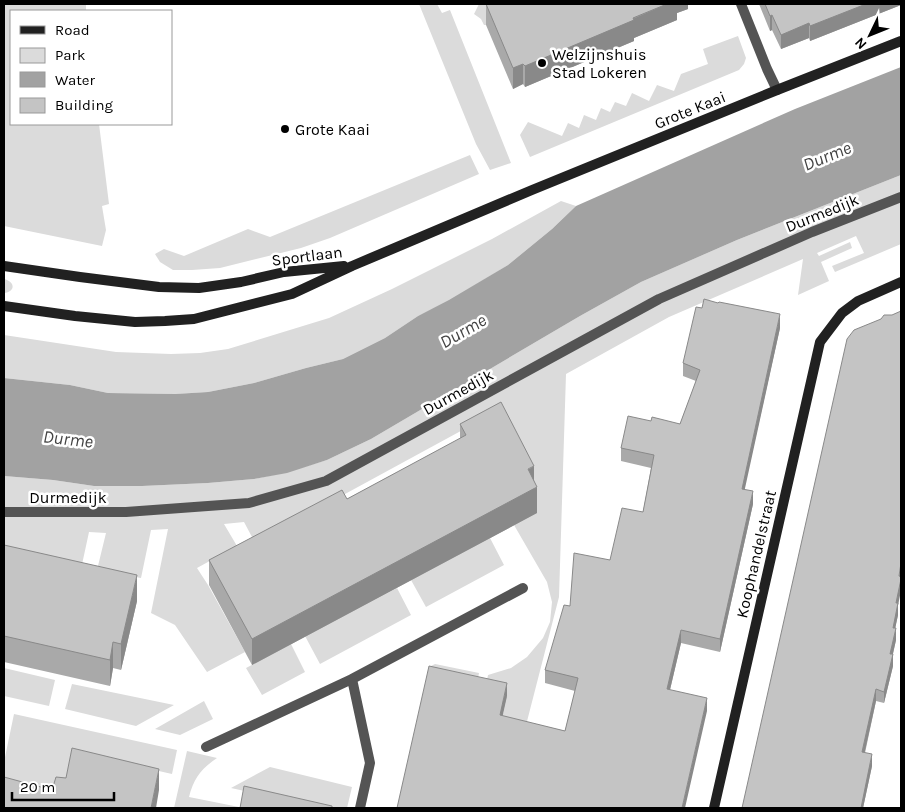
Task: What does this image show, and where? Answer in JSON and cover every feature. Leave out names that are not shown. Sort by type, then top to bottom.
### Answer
[{"type":"street","points":[[741,4],[777,90]]},
{"type":"street","name":"Grote Kaai","points":[[352,266],[532,190],[901,41]]},
{"type":"street","name":"Durmedijk","points":[[4,512],[126,512],[249,503],[326,481],[659,299],[812,232],[901,198]]},
{"type":"street","name":"Sportlaan","points":[[4,266],[158,286],[199,288],[241,282],[284,272],[352,266]]},
{"type":"street","name":"Sportlaan","points":[[4,306],[135,322],[194,319],[292,294],[352,266]]},
{"type":"street","name":"Koophandelstraat","points":[[714,808],[820,342],[842,313],[858,301],[901,282]]},
{"type":"street","points":[[206,747],[352,679],[523,588]]},
{"type":"street","points":[[352,679],[370,763],[360,808]]},
{"type":"green space","points":[[4,4],[86,4],[86,10],[10,10],[10,125],[99,125],[109,204],[102,206],[106,230],[102,246],[4,226]]},
{"type":"green space","points":[[419,4],[437,4],[442,13],[450,10],[511,163],[490,170],[476,144]]},
{"type":"green space","points":[[479,4],[493,4],[486,25],[474,14]]},
{"type":"green space","points":[[738,36],[746,58],[739,70],[530,157],[520,135],[528,122],[562,136],[568,123],[579,128],[584,115],[596,120],[601,108],[610,112],[615,102],[626,106],[632,93],[649,101],[657,85],[674,91],[681,74],[708,64],[703,49]]},
{"type":"green space","points":[[470,155],[479,174],[330,238],[301,248],[220,268],[192,270],[173,270],[160,262],[155,254],[164,249],[184,256],[248,229],[270,237]]},
{"type":"green space","points":[[901,175],[901,244],[835,272],[832,266],[864,253],[856,236],[817,253],[819,256],[850,242],[852,248],[821,262],[829,281],[798,295],[803,259],[669,317],[566,374],[559,597],[524,733],[482,808],[507,696],[485,691],[488,675],[511,668],[527,657],[543,638],[550,622],[552,602],[547,582],[514,525],[537,513],[492,414],[334,500],[268,567],[244,522],[224,524],[237,546],[197,568],[245,652],[207,672],[175,625],[151,613],[168,529],[151,530],[141,578],[97,570],[106,533],[89,532],[75,597],[4,550],[4,476],[94,486],[208,483],[254,479],[287,472],[327,460],[371,439],[641,282],[737,240]]},
{"type":"green space","points":[[561,201],[576,206],[552,229],[508,265],[449,301],[418,316],[385,338],[343,359],[254,383],[208,392],[175,394],[108,393],[70,385],[4,378],[4,335],[116,352],[200,353],[228,349],[329,318],[492,239]]},
{"type":"green space","points":[[4,279],[11,282],[13,287],[10,291],[4,293]]},
{"type":"green space","points":[[490,538],[504,565],[426,607],[411,580]]},
{"type":"green space","points":[[397,588],[411,615],[320,664],[305,636]]},
{"type":"green space","points":[[291,644],[305,672],[262,695],[246,668]]},
{"type":"green space","points":[[435,664],[479,673],[476,689],[429,679],[431,666]]},
{"type":"green space","points":[[4,668],[55,680],[49,706],[4,696]]},
{"type":"green space","points":[[72,684],[174,705],[136,726],[65,709]]},
{"type":"green space","points":[[204,701],[213,719],[180,735],[155,729]]},
{"type":"green space","points":[[14,714],[177,750],[172,774],[75,752],[66,799],[4,802],[4,762]]},
{"type":"green space","points":[[187,751],[217,758],[199,774],[193,784],[189,797],[244,808],[174,808]]},
{"type":"green space","points":[[270,767],[352,787],[347,808],[322,808],[231,788]]},
{"type":"water","name":"Durme","points":[[901,67],[901,175],[737,240],[641,282],[371,439],[327,460],[287,473],[254,479],[208,483],[94,486],[4,476],[4,378],[70,385],[108,393],[175,394],[208,392],[254,383],[343,359],[385,338],[418,316],[508,265],[552,229],[576,206],[795,109]]},
{"type":"building","points":[[486,4],[667,4],[525,66],[523,64],[513,68]]},
{"type":"building","points":[[765,4],[866,4],[810,26],[809,23],[781,35]]},
{"type":"building","points":[[704,299],[780,314],[742,489],[753,491],[720,639],[681,630],[667,689],[707,698],[682,808],[397,808],[429,666],[507,683],[500,715],[565,731],[578,678],[545,670],[564,605],[570,606],[574,553],[610,560],[622,508],[643,512],[654,455],[621,448],[628,416],[651,421],[652,417],[680,424],[700,370],[683,363],[696,307],[702,308]]},
{"type":"building","points":[[901,311],[901,563],[899,576],[901,579],[893,628],[896,628],[890,654],[893,654],[884,692],[876,689],[862,752],[872,754],[861,808],[742,808],[847,339],[854,330],[881,319],[884,315],[892,315]]},
{"type":"building","points":[[501,402],[534,466],[528,469],[537,487],[252,639],[209,560],[342,490],[347,499],[466,435],[460,424]]},
{"type":"building","points":[[4,545],[137,575],[121,644],[113,642],[110,660],[4,636]]},
{"type":"building","points":[[72,748],[159,769],[151,808],[4,808],[4,777],[52,790],[56,777],[66,778]]},
{"type":"building","points":[[244,786],[332,806],[332,808],[240,808]]},
{"type":"place","name":"Welzijnshuis Stad Lokeren","points":[[542,63]]},
{"type":"place","name":"Grote Kaai","points":[[285,129]]}]
